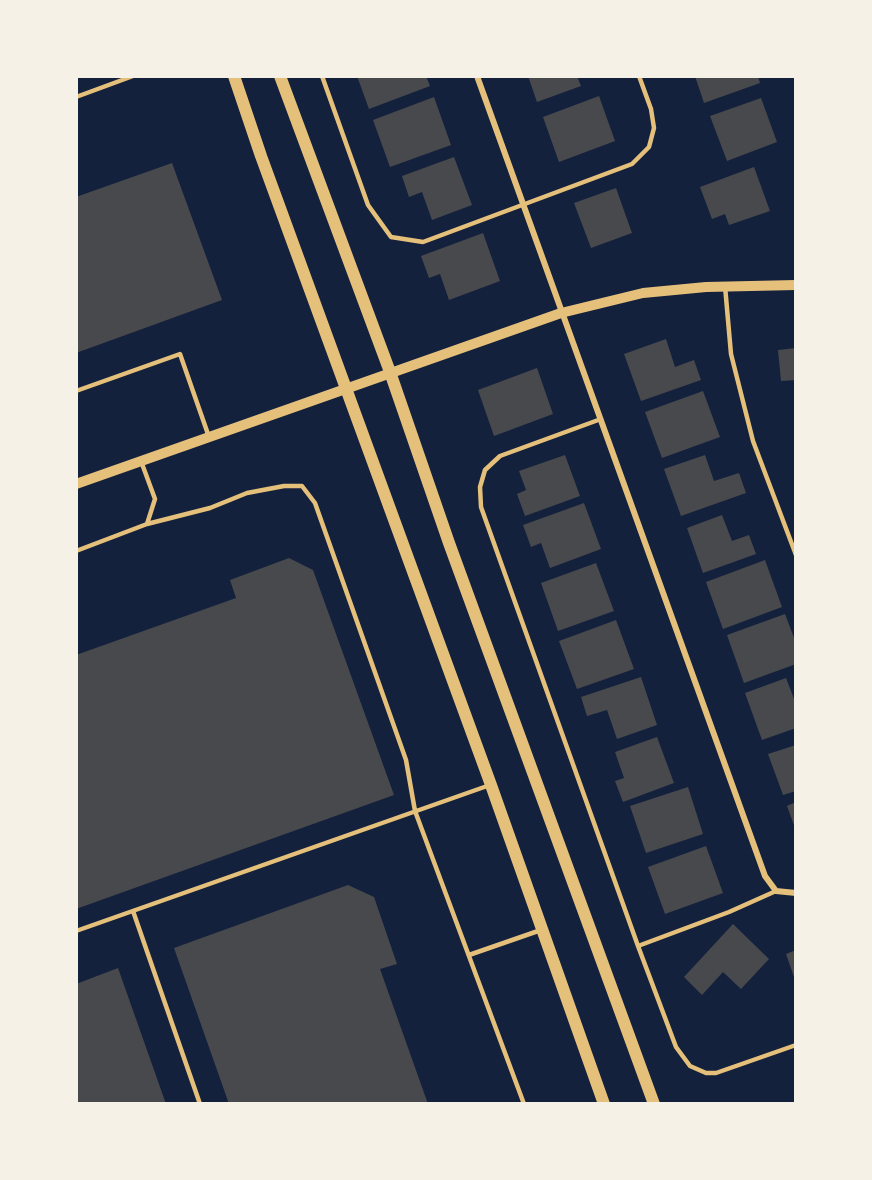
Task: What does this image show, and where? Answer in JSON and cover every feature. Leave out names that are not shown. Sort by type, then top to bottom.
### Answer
[{"type":"main road","points":[[234,76],[604,1104]]},
{"type":"main road","points":[[280,76],[390,372],[448,543],[654,1104]]},
{"type":"street","points":[[477,76],[765,876],[776,891],[795,893]]},
{"type":"street","points":[[76,484],[561,312],[643,293],[706,286],[795,285]]},
{"type":"lane","points":[[76,97],[133,76]]},
{"type":"lane","points":[[322,76],[368,205],[391,237],[423,242],[632,164],[649,147],[654,128],[651,109],[639,76]]},
{"type":"lane","points":[[725,286],[731,354],[753,441],[795,555]]},
{"type":"lane","points":[[76,391],[180,354],[208,437]]},
{"type":"lane","points":[[601,419],[500,456],[485,470],[480,487],[481,507],[676,1047],[690,1066],[706,1073],[716,1073],[795,1045]]},
{"type":"lane","points":[[141,461],[155,500],[147,524]]},
{"type":"lane","points":[[76,551],[147,524],[210,508],[248,493],[284,486],[302,486],[315,503],[406,760],[415,811],[524,1104]]},
{"type":"lane","points":[[76,931],[491,785]]},
{"type":"lane","points":[[638,946],[729,912],[776,891]]},
{"type":"lane","points":[[133,911],[200,1104]]},
{"type":"lane","points":[[469,955],[541,930]]},
{"type":"building","points":[[357,76],[426,76],[430,86],[369,109]]},
{"type":"building","points":[[528,76],[577,76],[581,86],[537,102]]},
{"type":"building","points":[[695,76],[758,76],[760,83],[704,103]]},
{"type":"building","points":[[599,96],[615,141],[559,162],[543,117]]},
{"type":"building","points":[[434,97],[451,145],[390,167],[373,120]]},
{"type":"building","points":[[761,98],[777,142],[727,161],[710,116]]},
{"type":"building","points":[[454,157],[472,205],[432,220],[422,192],[409,197],[402,176]]},
{"type":"building","points":[[172,163],[222,300],[76,353],[76,197]]},
{"type":"building","points":[[754,167],[770,211],[729,225],[725,214],[712,219],[700,187]]},
{"type":"building","points":[[616,188],[632,233],[591,248],[574,203]]},
{"type":"building","points":[[483,233],[500,281],[449,300],[440,274],[429,278],[421,256]]},
{"type":"building","points":[[666,339],[675,367],[694,360],[701,380],[641,401],[624,354]]},
{"type":"building","points":[[796,348],[796,380],[781,381],[778,350]]},
{"type":"building","points":[[537,368],[553,414],[494,436],[478,390]]},
{"type":"building","points":[[703,391],[720,437],[662,458],[645,412]]},
{"type":"building","points":[[565,455],[580,496],[525,516],[517,494],[526,490],[519,471]]},
{"type":"building","points":[[705,455],[714,481],[739,473],[746,493],[681,516],[664,469]]},
{"type":"building","points":[[584,503],[601,549],[550,568],[541,543],[531,547],[523,525]]},
{"type":"building","points":[[722,515],[732,541],[749,535],[756,554],[703,573],[687,528]]},
{"type":"building","points":[[289,558],[313,570],[394,795],[76,909],[76,655],[236,598],[230,580]]},
{"type":"building","points":[[765,560],[782,607],[723,629],[706,582]]},
{"type":"building","points":[[596,563],[614,611],[558,631],[541,583]]},
{"type":"building","points":[[785,614],[796,643],[796,664],[744,683],[727,635]]},
{"type":"building","points":[[616,620],[634,669],[577,689],[559,641]]},
{"type":"building","points":[[641,677],[657,725],[617,739],[607,710],[587,716],[581,697]]},
{"type":"building","points":[[786,678],[796,704],[796,728],[762,740],[745,693]]},
{"type":"building","points":[[657,737],[674,783],[623,802],[615,781],[624,778],[615,752]]},
{"type":"building","points":[[796,745],[796,791],[783,795],[768,754]]},
{"type":"building","points":[[688,787],[703,834],[646,853],[630,806]]},
{"type":"building","points":[[796,802],[796,828],[795,828],[787,806]]},
{"type":"building","points":[[706,846],[723,893],[665,914],[648,867]]},
{"type":"building","points":[[348,885],[374,897],[397,964],[380,969],[428,1104],[229,1104],[174,948]]},
{"type":"building","points":[[733,924],[769,959],[741,989],[723,972],[702,995],[684,977]]},
{"type":"building","points":[[796,950],[796,980],[795,980],[786,954]]},
{"type":"building","points":[[118,968],[166,1104],[76,1104],[76,984]]}]
